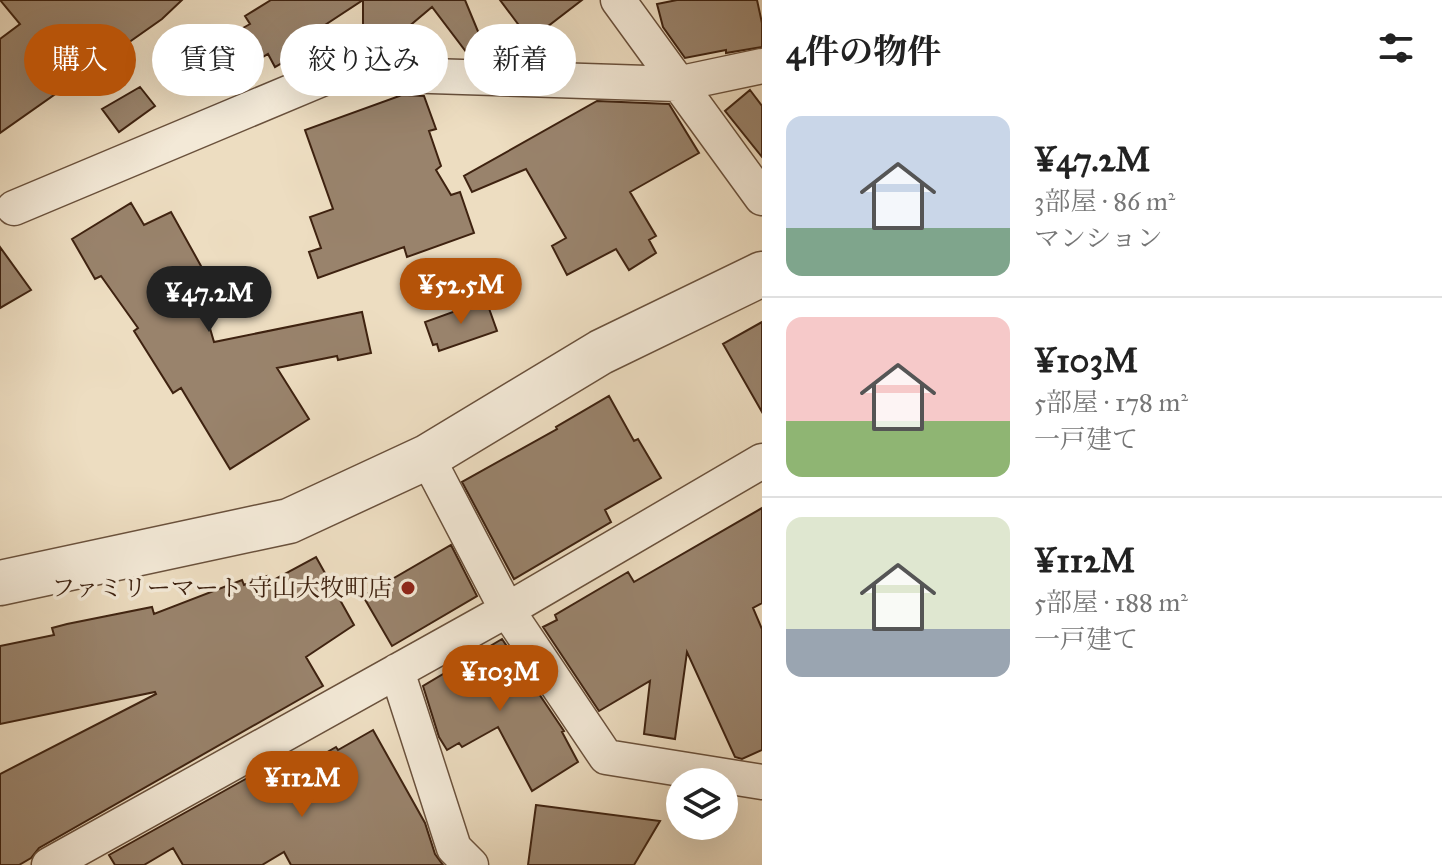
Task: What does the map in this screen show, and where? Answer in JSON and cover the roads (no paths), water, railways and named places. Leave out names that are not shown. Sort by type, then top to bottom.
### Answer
[{"type":"street","points":[[618,0],[762,198]]},
{"type":"street","points":[[14,208],[336,73],[677,84],[762,66]]},
{"type":"street","points":[[0,583],[289,521],[427,457],[601,352],[762,274]]},
{"type":"street","points":[[427,457],[507,610],[606,757],[762,782]]},
{"type":"street","points":[[49,865],[507,610],[762,461]]},
{"type":"street","points":[[397,671],[454,848],[471,865]]},
{"type":"place","name":"ファミリーマート 守山大牧町店","points":[[408,588]]}]
